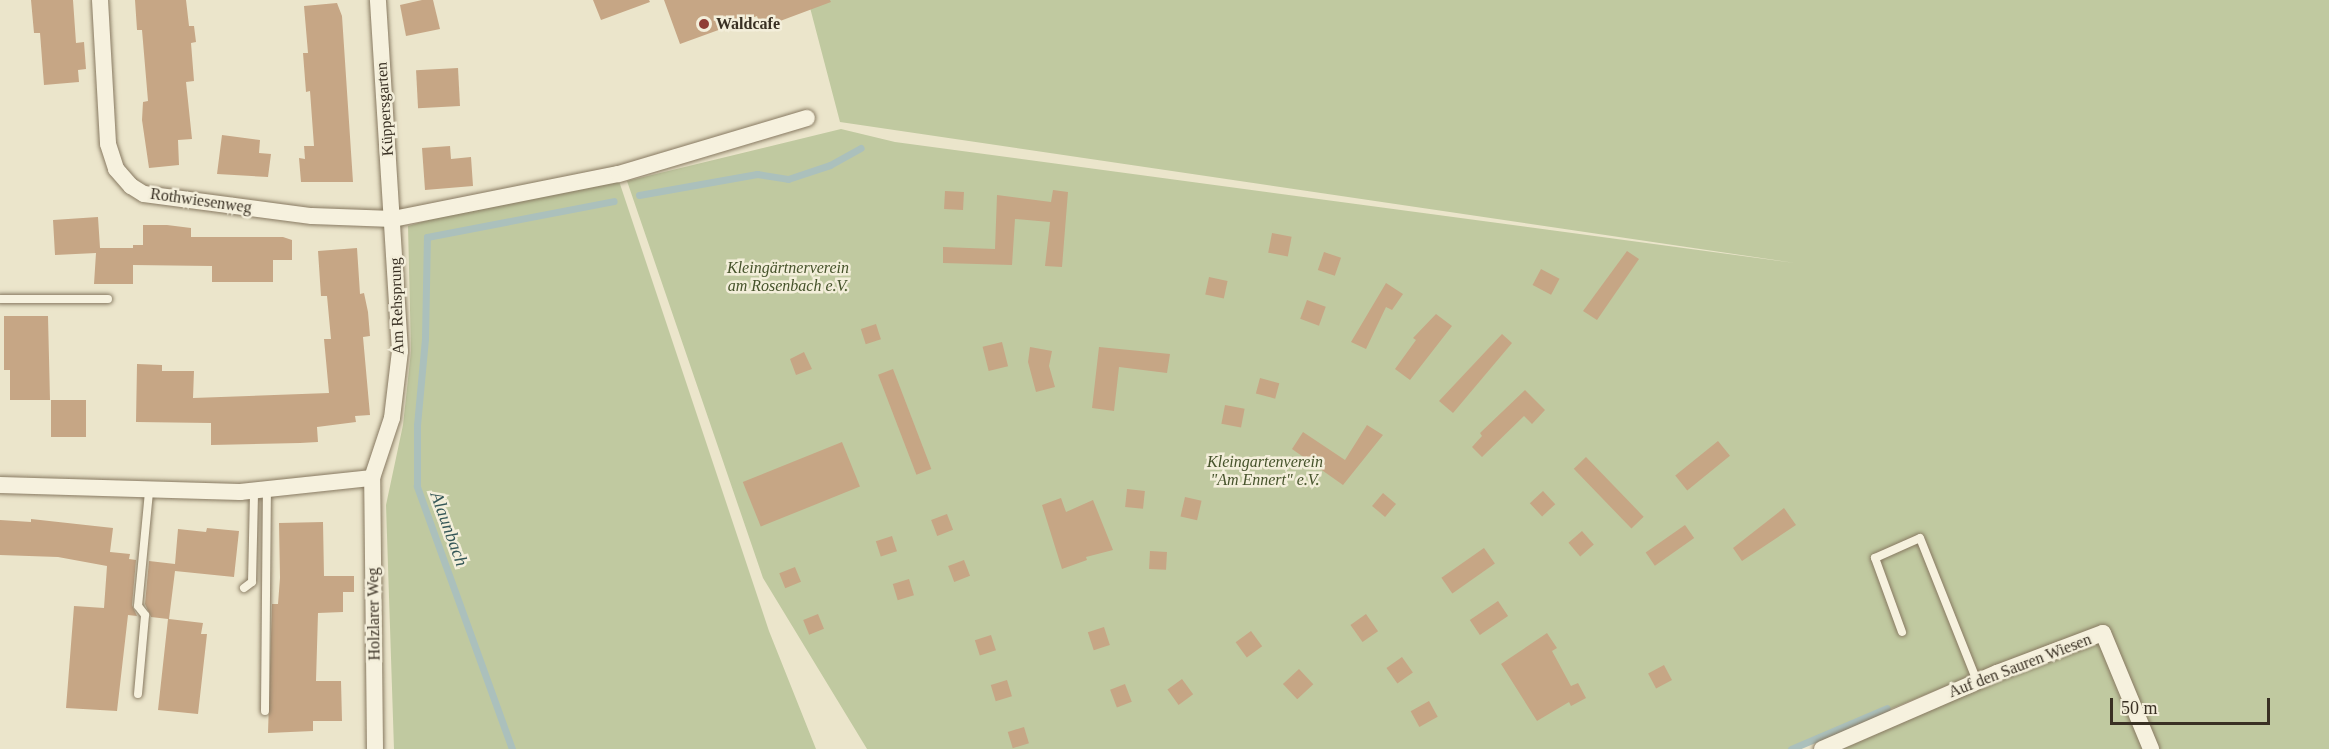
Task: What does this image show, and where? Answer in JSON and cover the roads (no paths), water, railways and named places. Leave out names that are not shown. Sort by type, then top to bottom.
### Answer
[{"type":"street","name":"Rothwiesenweg","points":[[100,0],[108,144],[116,169],[131,186],[144,194],[301,215],[393,219]]},
{"type":"street","name":"Küppersgarten","points":[[378,0],[393,219]]},
{"type":"street","points":[[393,219],[619,174],[807,118]]},
{"type":"street","name":"Am Rehsprung","points":[[372,478],[392,418],[400,351],[393,219]]},
{"type":"street","points":[[0,485],[149,492],[260,491],[372,478]]},
{"type":"street","name":"Holzlarer Weg","points":[[372,478],[375,749]]},
{"type":"street","name":"Auf den Sauren Wiesen","points":[[1822,749],[1977,681],[2103,633],[2151,749]]},
{"type":"lane","points":[[0,299],[108,299]]},
{"type":"lane","points":[[244,588],[252,582],[260,491]]},
{"type":"lane","points":[[260,491],[265,711]]},
{"type":"lane","points":[[138,694],[145,615],[138,606],[149,492]]},
{"type":"lane","points":[[1902,632],[1875,558],[1920,538],[1977,681]]},
{"type":"waterway","points":[[639,195],[757,174],[788,179],[830,165],[861,148]]},
{"type":"waterway","name":"Alaunbach","points":[[512,749],[417,486],[417,425],[425,338],[427,237],[614,201]]},
{"type":"waterway","points":[[1791,749],[1887,708]]},
{"type":"place","name":"Waldcafe","points":[[704,24]]},
{"type":"park label","name":"Kleingärtnerverein am Rosenbach e.V.","points":[[788,277]]},
{"type":"park label","name":"Kleingartenverein \"Am Ennert\" e.V.","points":[[1265,471]]}]
